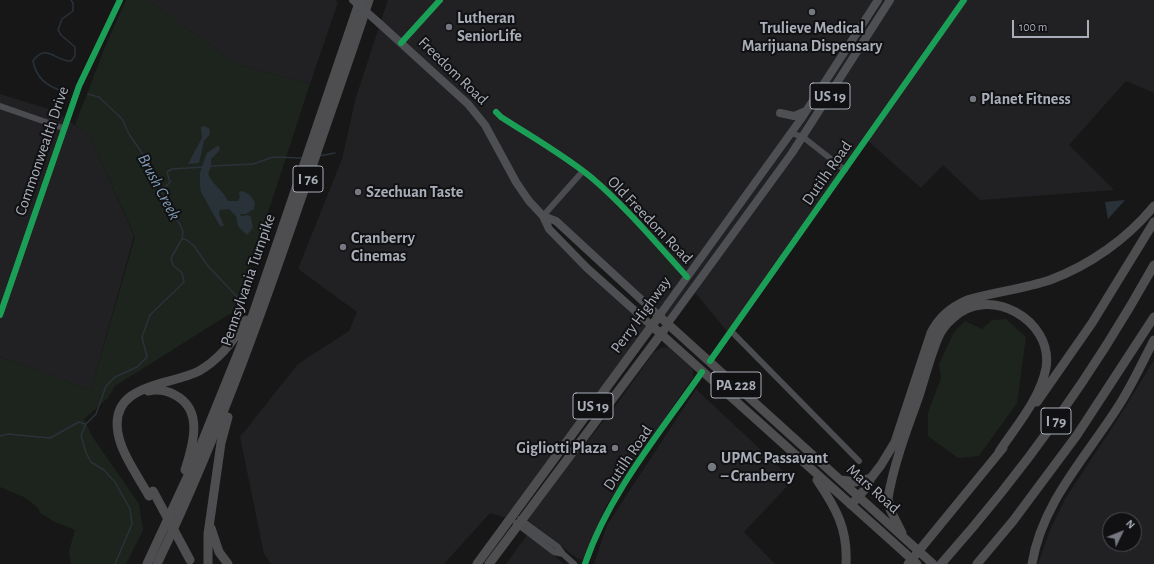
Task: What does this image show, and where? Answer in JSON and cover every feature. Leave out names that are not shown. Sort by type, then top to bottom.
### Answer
[{"type":"highway","name":"Pennsylvania Turnpike","points":[[147,564],[212,418],[246,333],[360,0]]},
{"type":"highway","name":"Pennsylvania Turnpike","points":[[157,564],[190,496],[271,289],[369,0]]},
{"type":"highway","points":[[852,505],[866,488],[870,478],[881,465],[895,442],[931,333],[940,319],[959,303],[967,300],[1049,280],[1074,270],[1104,252],[1121,239],[1154,206]]},
{"type":"highway","points":[[908,564],[999,452],[1071,354],[1154,222]]},
{"type":"highway","name":"I 79","points":[[941,564],[1002,493],[1066,406],[1101,355],[1154,265]]},
{"type":"highway","points":[[190,563],[120,440],[118,424],[122,408],[128,400],[141,390],[192,374],[218,357],[228,348],[240,330],[256,295],[261,288]]},
{"type":"highway","points":[[909,542],[890,509],[888,498],[892,479],[938,338],[953,318],[975,305],[1002,306],[1020,314],[1037,331],[1045,353],[1046,366],[1041,386],[999,452]]},
{"type":"highway","name":"Freedom Road","points":[[659,316],[668,324]]},
{"type":"highway","name":"Perry Highway","points":[[477,564],[659,316]]},
{"type":"highway","name":"I 79","points":[[978,563],[1023,508],[1077,435],[1154,318]]},
{"type":"highway","name":"Perry Highway","points":[[489,564],[668,324]]},
{"type":"highway","name":"Mars Road","points":[[668,324],[933,564]]},
{"type":"highway","name":"Mars Road","points":[[652,326],[917,564]]},
{"type":"highway","points":[[1032,564],[1035,548],[1058,494],[1122,402],[1154,340]]},
{"type":"highway","points":[[208,564],[207,543],[221,444],[245,358]]},
{"type":"highway","points":[[151,494],[124,441],[122,428],[125,411],[132,401],[146,392],[156,390],[170,392],[183,400],[191,411],[194,425],[190,455],[166,523]]},
{"type":"highway","points":[[810,469],[835,506],[844,532],[846,564]]},
{"type":"highway","points":[[840,480],[856,482],[870,478]]},
{"type":"highway","points":[[210,522],[217,547],[228,564]]},
{"type":"highway","points":[[470,564],[494,541]]},
{"type":"main road","name":"Freedom Road","points":[[353,0],[455,90],[474,111],[489,131],[520,189],[543,216],[549,229],[587,268],[652,326]]},
{"type":"main road","name":"Perry Highway","points":[[659,316],[807,111],[878,0]]},
{"type":"main road","name":"Perry Highway","points":[[668,324],[803,137],[890,0]]},
{"type":"main road","points":[[780,113],[794,116],[807,111]]},
{"type":"main road","name":"Freedom Road","points":[[543,216],[556,221],[659,316]]},
{"type":"street","name":"Commonwealth Drive","points":[[0,315],[63,128],[79,86],[120,0]]},
{"type":"street","points":[[401,43],[440,0]]},
{"type":"street","points":[[955,0],[962,3]]},
{"type":"street","name":"Dutilh Road","points":[[710,361],[962,3]]},
{"type":"street","points":[[0,106],[63,128]]},
{"type":"street","name":"Old Freedom Road","points":[[496,112],[501,117],[583,171],[622,206],[687,277]]},
{"type":"street","points":[[793,130],[845,170]]},
{"type":"street","points":[[543,216],[583,171]]},
{"type":"street","name":"Mars Road","points":[[731,331],[859,461]]},
{"type":"street","name":"Dutilh Road","points":[[585,564],[604,517],[619,492],[702,372]]},
{"type":"street","points":[[511,517],[558,547],[574,564]]},
{"type":"shaded area","points":[[126,0],[148,0],[238,65],[310,84],[245,283],[239,308],[115,386],[108,398],[84,419],[92,436],[139,504],[143,530],[126,564],[71,564],[69,551],[75,530],[53,521],[40,513],[38,508],[26,498],[0,487],[0,357],[91,390],[135,237],[90,136],[75,125],[105,47]]},
{"type":"shaded area","points":[[148,0],[335,0],[338,2],[310,84],[238,65]]},
{"type":"shaded area","points":[[388,0],[1154,0],[1154,93],[1126,81],[1069,145],[1114,190],[980,200],[943,165],[921,188],[866,139],[729,334],[693,290],[668,323],[556,221],[543,216],[549,229],[652,326],[510,519],[490,513],[444,564],[271,564],[264,554],[240,437],[298,364],[349,331],[357,312],[298,269],[342,159],[356,97]]},
{"type":"shaded area","points":[[0,94],[55,111],[90,136],[134,236],[91,390],[0,357]]},
{"type":"shaded area","points":[[203,126],[209,128],[210,134],[204,141],[199,163],[188,164],[202,138],[201,128]]},
{"type":"shaded area","points":[[217,146],[220,147],[219,151],[211,159],[211,166],[208,174],[210,178],[228,201],[238,201],[240,197],[239,193],[241,191],[250,195],[255,203],[254,209],[246,214],[240,214],[241,216],[248,215],[251,217],[253,228],[247,235],[238,226],[236,216],[229,209],[220,210],[219,214],[224,226],[220,226],[201,192],[200,173],[205,158],[207,153]]},
{"type":"shaded area","points":[[1125,200],[1108,219],[1105,202]]},
{"type":"shaded area","points":[[657,252],[675,275],[656,300],[650,298],[648,295],[654,294],[671,274],[655,255]]},
{"type":"shaded area","points":[[1006,319],[1026,337],[1017,403],[979,456],[958,458],[928,436],[928,413],[941,378],[939,364],[954,332],[965,321],[982,329],[992,320]]},
{"type":"shaded area","points":[[669,347],[693,369],[693,377],[606,506],[584,559],[578,559],[528,520],[530,513],[614,408],[654,352],[661,348]]},
{"type":"shaded area","points":[[1154,360],[1154,564],[1038,564],[1050,530],[1065,499],[1121,414]]},
{"type":"shaded area","name":"UPMC Passavant – Cranberry","points":[[696,389],[793,480],[744,532],[775,564],[594,564],[607,525]]},
{"type":"shaded area","points":[[527,535],[533,537],[564,564],[506,564]]},
{"type":"waterway","name":"Brush Creek","points":[[63,91],[52,87],[44,81],[37,72],[33,61],[43,53],[51,54],[65,61],[71,61],[75,56],[75,47],[61,35],[58,30],[62,19],[73,11],[73,3],[71,0]]},
{"type":"waterway","name":"Brush Creek","points":[[88,94],[99,97],[122,119],[129,134],[146,159],[173,216],[180,224],[183,232],[182,239],[171,258],[173,265],[182,273],[184,282],[150,315],[142,337],[147,357],[137,367],[115,377],[106,386],[96,414],[86,424],[81,435],[86,453],[91,462],[104,470],[115,482],[130,509],[132,524],[115,564]]},
{"type":"waterway","points":[[319,156],[335,153]]},
{"type":"waterway","points":[[211,166],[253,164],[273,157],[302,158]]},
{"type":"waterway","points":[[159,188],[169,184],[170,182],[167,172],[172,169],[203,167]]},
{"type":"waterway","points":[[183,239],[187,240],[194,246],[208,266],[241,301]]},
{"type":"waterway","points":[[0,436],[8,434],[50,438],[79,422],[85,424]]},
{"type":"cycle path","points":[[0,315],[79,86],[120,0]]},
{"type":"cycle path","points":[[401,43],[440,0]]},
{"type":"cycle path","points":[[710,361],[964,0]]},
{"type":"cycle path","points":[[496,112],[501,117],[559,154],[592,178],[630,214],[687,277]]},
{"type":"cycle path","points":[[585,564],[595,538],[621,488],[702,372]]},
{"type":"place","name":"Trulieve Medical Marijuana Dispensary","points":[[812,12]]},
{"type":"place","name":"Lutheran SeniorLife","points":[[449,27]]},
{"type":"place","name":"Planet Fitness","points":[[973,99]]},
{"type":"place","name":"Szechuan Taste","points":[[358,192]]},
{"type":"place","name":"Cranberry Cinemas","points":[[343,247]]},
{"type":"place","name":"Gigliotti Plaza","points":[[615,448]]},
{"type":"place","name":"UPMC Passavant – Cranberry","points":[[712,467]]}]
